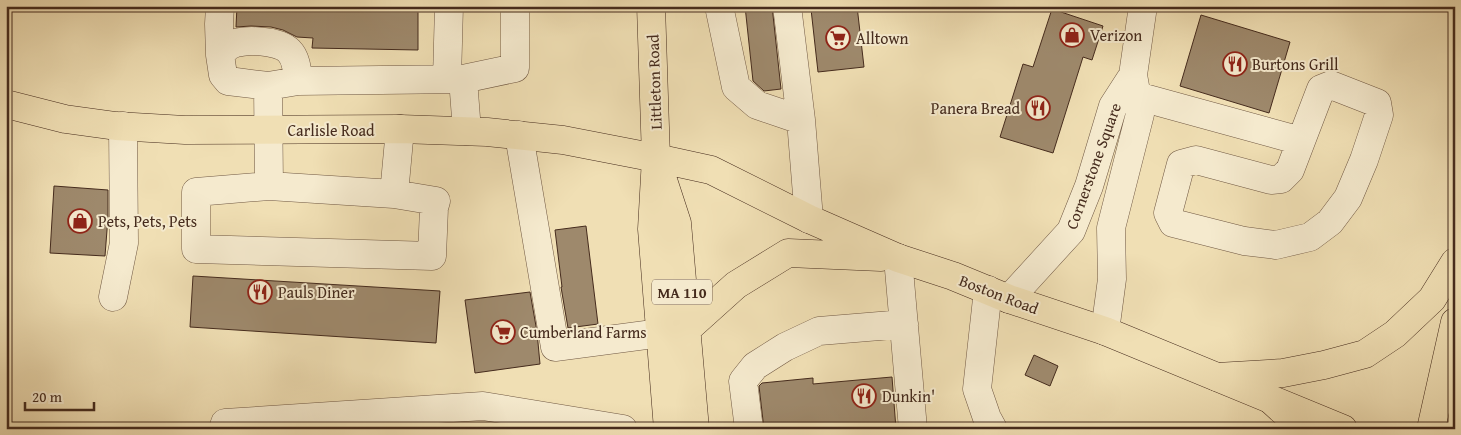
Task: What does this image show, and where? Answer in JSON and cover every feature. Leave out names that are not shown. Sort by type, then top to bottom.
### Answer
[{"type":"main road","name":"Littleton Road","points":[[652,6],[656,158],[652,228],[695,429]]},
{"type":"main road","name":"Carlisle Road","points":[[6,104],[65,120],[123,126],[185,130],[400,129],[467,131],[563,140],[656,158]]},
{"type":"main road","name":"Boston Road","points":[[656,158],[711,170],[809,219],[898,258],[953,276],[998,295],[1105,331],[1343,429]]},
{"type":"main road","points":[[673,331],[736,285],[788,253],[898,258]]},
{"type":"main road","points":[[1217,377],[1284,373],[1365,354],[1395,334],[1432,299],[1455,262]]},
{"type":"main road","points":[[1431,429],[1455,322]]},
{"type":"main road","name":"Littleton Road","points":[[668,429],[673,331]]},
{"type":"main road","points":[[1270,399],[1303,429]]},
{"type":"lane","points":[[220,6],[220,55],[223,75],[228,80],[268,86],[298,81],[455,79],[514,68],[515,6]]},
{"type":"lane","points":[[449,6],[455,79],[467,131]]},
{"type":"lane","points":[[719,6],[736,87],[757,105],[801,120]]},
{"type":"lane","points":[[787,6],[801,120],[809,219]]},
{"type":"lane","name":"Cornerstone Square","points":[[1105,331],[1112,279],[1111,228],[1140,114],[1135,86],[1143,6]]},
{"type":"lane","points":[[220,55],[230,46],[246,41],[279,44],[290,51],[296,64],[298,81]]},
{"type":"lane","points":[[1330,84],[1376,103],[1379,115],[1364,160],[1348,198],[1330,222],[1310,237],[1276,245],[1244,240],[1173,223],[1168,213],[1181,164],[1196,160],[1271,180],[1282,179],[1290,170],[1301,141],[1321,89],[1330,84]]},
{"type":"lane","points":[[268,86],[269,186]]},
{"type":"lane","points":[[1135,86],[1301,141]]},
{"type":"lane","name":"Cornerstone Square","points":[[998,295],[1071,231],[1089,186],[1113,106],[1135,86]]},
{"type":"lane","points":[[112,297],[124,243],[123,126]]},
{"type":"lane","points":[[394,194],[400,129]]},
{"type":"lane","points":[[519,135],[555,347],[673,331]]},
{"type":"lane","points":[[269,186],[394,194],[436,201],[432,256],[196,249],[196,192],[269,186]]},
{"type":"lane","points":[[898,258],[913,429]]},
{"type":"lane","points":[[993,429],[977,389],[998,295]]},
{"type":"lane","points":[[749,429],[743,381],[754,366],[785,347],[818,331],[904,324]]},
{"type":"lane","points":[[224,429],[225,423],[483,406],[623,429]]},
{"type":"building","points":[[237,6],[418,6],[418,50],[312,48],[313,38],[297,37],[283,30],[271,27],[236,27]]},
{"type":"building","points":[[745,6],[772,6],[781,89],[764,91],[753,81]]},
{"type":"building","name":"Alltown","points":[[832,6],[857,6],[864,67],[818,72],[811,9]]},
{"type":"building","points":[[1052,9],[1103,26],[1092,60],[1083,57],[1053,153],[1000,137],[1023,64],[1033,67]]},
{"type":"building","name":"Burtons Grill","points":[[1201,15],[1290,42],[1269,113],[1180,86]]},
{"type":"building","name":"Pets, Pets, Pets","points":[[54,186],[108,190],[105,256],[50,253]]},
{"type":"building","name":"Cumberland Farms","points":[[586,226],[598,324],[568,328],[561,287],[555,230]]},
{"type":"building","points":[[193,276],[440,291],[436,343],[190,327]]},
{"type":"building","name":"Cumberland Farms","points":[[530,292],[540,364],[475,373],[465,300]]},
{"type":"building","points":[[1034,355],[1058,366],[1050,386],[1025,375]]},
{"type":"building","points":[[892,377],[896,429],[764,429],[759,386],[762,383],[813,378],[813,384]]},
{"type":"place","name":"Verizon","points":[[1072,35]]},
{"type":"place","name":"Alltown","points":[[838,38]]},
{"type":"place","name":"Burtons Grill","points":[[1235,64]]},
{"type":"place","name":"Panera Bread","points":[[1038,108]]},
{"type":"place","name":"Pets, Pets, Pets","points":[[80,221]]},
{"type":"place","name":"Pauls Diner","points":[[260,292]]},
{"type":"place","name":"Cumberland Farms","points":[[503,332]]},
{"type":"place","name":"Dunkin'","points":[[864,396]]}]
